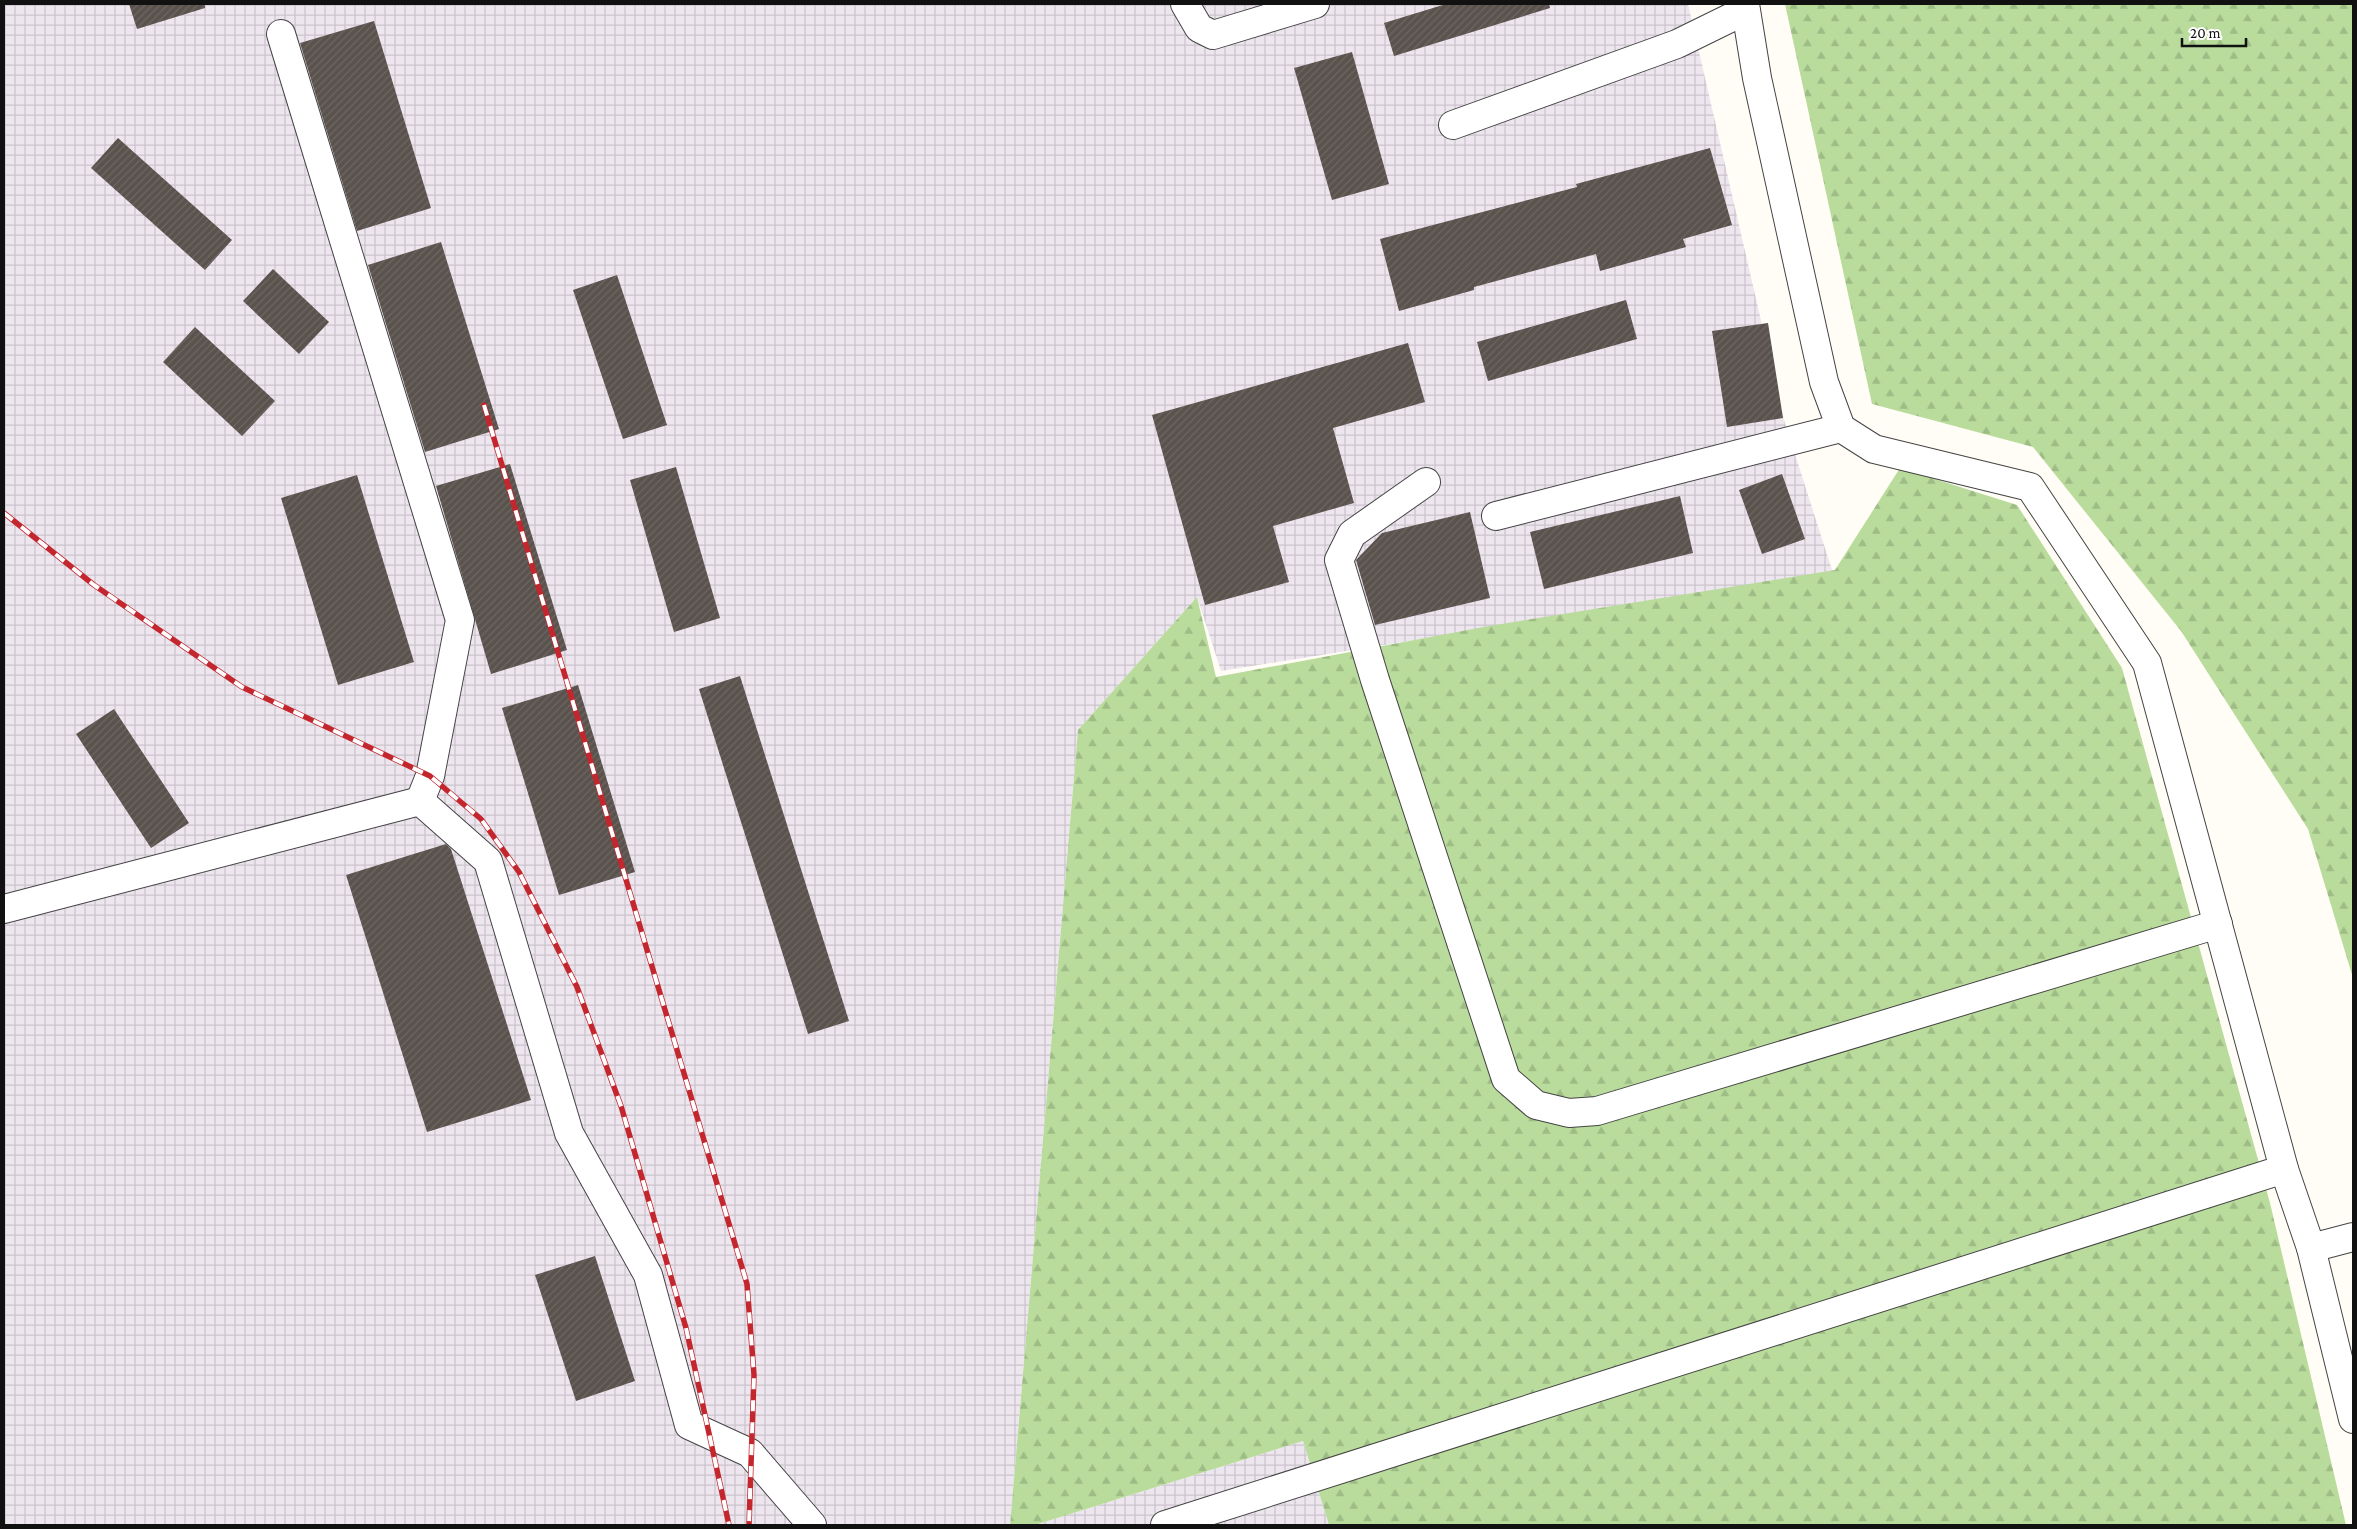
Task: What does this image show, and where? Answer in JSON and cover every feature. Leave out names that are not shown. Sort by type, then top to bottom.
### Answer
[{"type":"street","points":[[1185,4],[1199,28],[1213,35],[1316,4]]},
{"type":"street","points":[[1453,125],[1677,44],[1746,8],[1757,78],[1824,382],[1841,428],[1874,449],[2030,487],[2147,663],[2284,1169],[2311,1248],[2353,1419]]},
{"type":"street","points":[[281,34],[460,620],[430,776],[420,801]]},
{"type":"street","points":[[1496,516],[1841,428]]},
{"type":"street","points":[[1426,482],[1352,534],[1339,560],[1375,680],[1506,1079],[1536,1105],[1569,1113],[1597,1111],[2218,924]]},
{"type":"street","points":[[4,909],[420,801]]},
{"type":"street","points":[[420,801],[488,861],[569,1133],[648,1275],[689,1425],[750,1453],[812,1525]]},
{"type":"street","points":[[1165,1525],[2284,1169]]},
{"type":"street","points":[[2311,1248],[2353,1237]]},
{"type":"shaded area","points":[[4,4],[1688,4],[1784,420],[1833,573],[1221,671],[1197,597],[1078,730],[1010,1525],[4,1525]]},
{"type":"shaded area","points":[[1303,1441],[1329,1525],[1035,1525]]},
{"type":"green space","points":[[1785,4],[2353,4],[2353,978],[2308,829],[2181,631],[2033,447],[1872,404]]},
{"type":"green space","points":[[1900,468],[2017,505],[2122,668],[2270,1203],[2346,1525],[1329,1525],[1303,1441],[1035,1525],[1010,1525],[1078,730],[1197,597],[1216,677],[1489,626],[1835,570]]},
{"type":"building","points":[[129,4],[205,4],[205,8],[137,29]]},
{"type":"building","points":[[1446,4],[1549,4],[1550,8],[1394,56],[1384,23]]},
{"type":"building","points":[[374,21],[431,208],[357,231],[300,43]]},
{"type":"building","points":[[1352,52],[1389,184],[1332,200],[1294,68]]},
{"type":"building","points":[[118,138],[232,240],[205,270],[91,168]]},
{"type":"building","points":[[1710,148],[1732,225],[1683,239],[1686,247],[1600,271],[1596,254],[1474,287],[1474,290],[1399,311],[1380,239],[1577,187],[1576,184]]},
{"type":"building","points":[[441,242],[499,429],[425,452],[368,265]]},
{"type":"building","points":[[273,269],[329,322],[299,354],[243,301]]},
{"type":"building","points":[[617,275],[667,425],[623,439],[573,290]]},
{"type":"building","points":[[1626,300],[1637,339],[1488,381],[1477,342]]},
{"type":"building","points":[[1768,323],[1783,418],[1727,427],[1712,331]]},
{"type":"building","points":[[195,327],[275,401],[242,436],[163,362]]},
{"type":"building","points":[[1408,343],[1425,402],[1333,428],[1354,503],[1273,526],[1289,582],[1205,605],[1152,415]]},
{"type":"building","points":[[510,464],[567,650],[491,674],[436,486]]},
{"type":"building","points":[[676,467],[720,618],[674,632],[630,480]]},
{"type":"building","points":[[1782,474],[1805,539],[1762,554],[1739,490]]},
{"type":"building","points":[[357,475],[414,662],[338,685],[281,498]]},
{"type":"building","points":[[1680,496],[1693,553],[1544,589],[1530,532]]},
{"type":"building","points":[[1470,512],[1490,598],[1375,625],[1356,560],[1382,533]]},
{"type":"building","points":[[740,676],[849,1021],[808,1034],[699,689]]},
{"type":"building","points":[[578,685],[635,872],[559,895],[502,708]]},
{"type":"building","points":[[114,709],[189,823],[151,848],[76,734]]},
{"type":"building","points":[[446,844],[451,849],[531,1100],[427,1132],[346,875]]},
{"type":"building","points":[[595,1256],[635,1381],[576,1401],[535,1275]]},
{"type":"railway","points":[[484,405],[747,1284],[754,1375],[749,1525]]},
{"type":"railway","points":[[4,513],[94,585],[242,687],[430,776],[481,819],[519,872],[577,987],[621,1106],[686,1328],[729,1525]]}]
